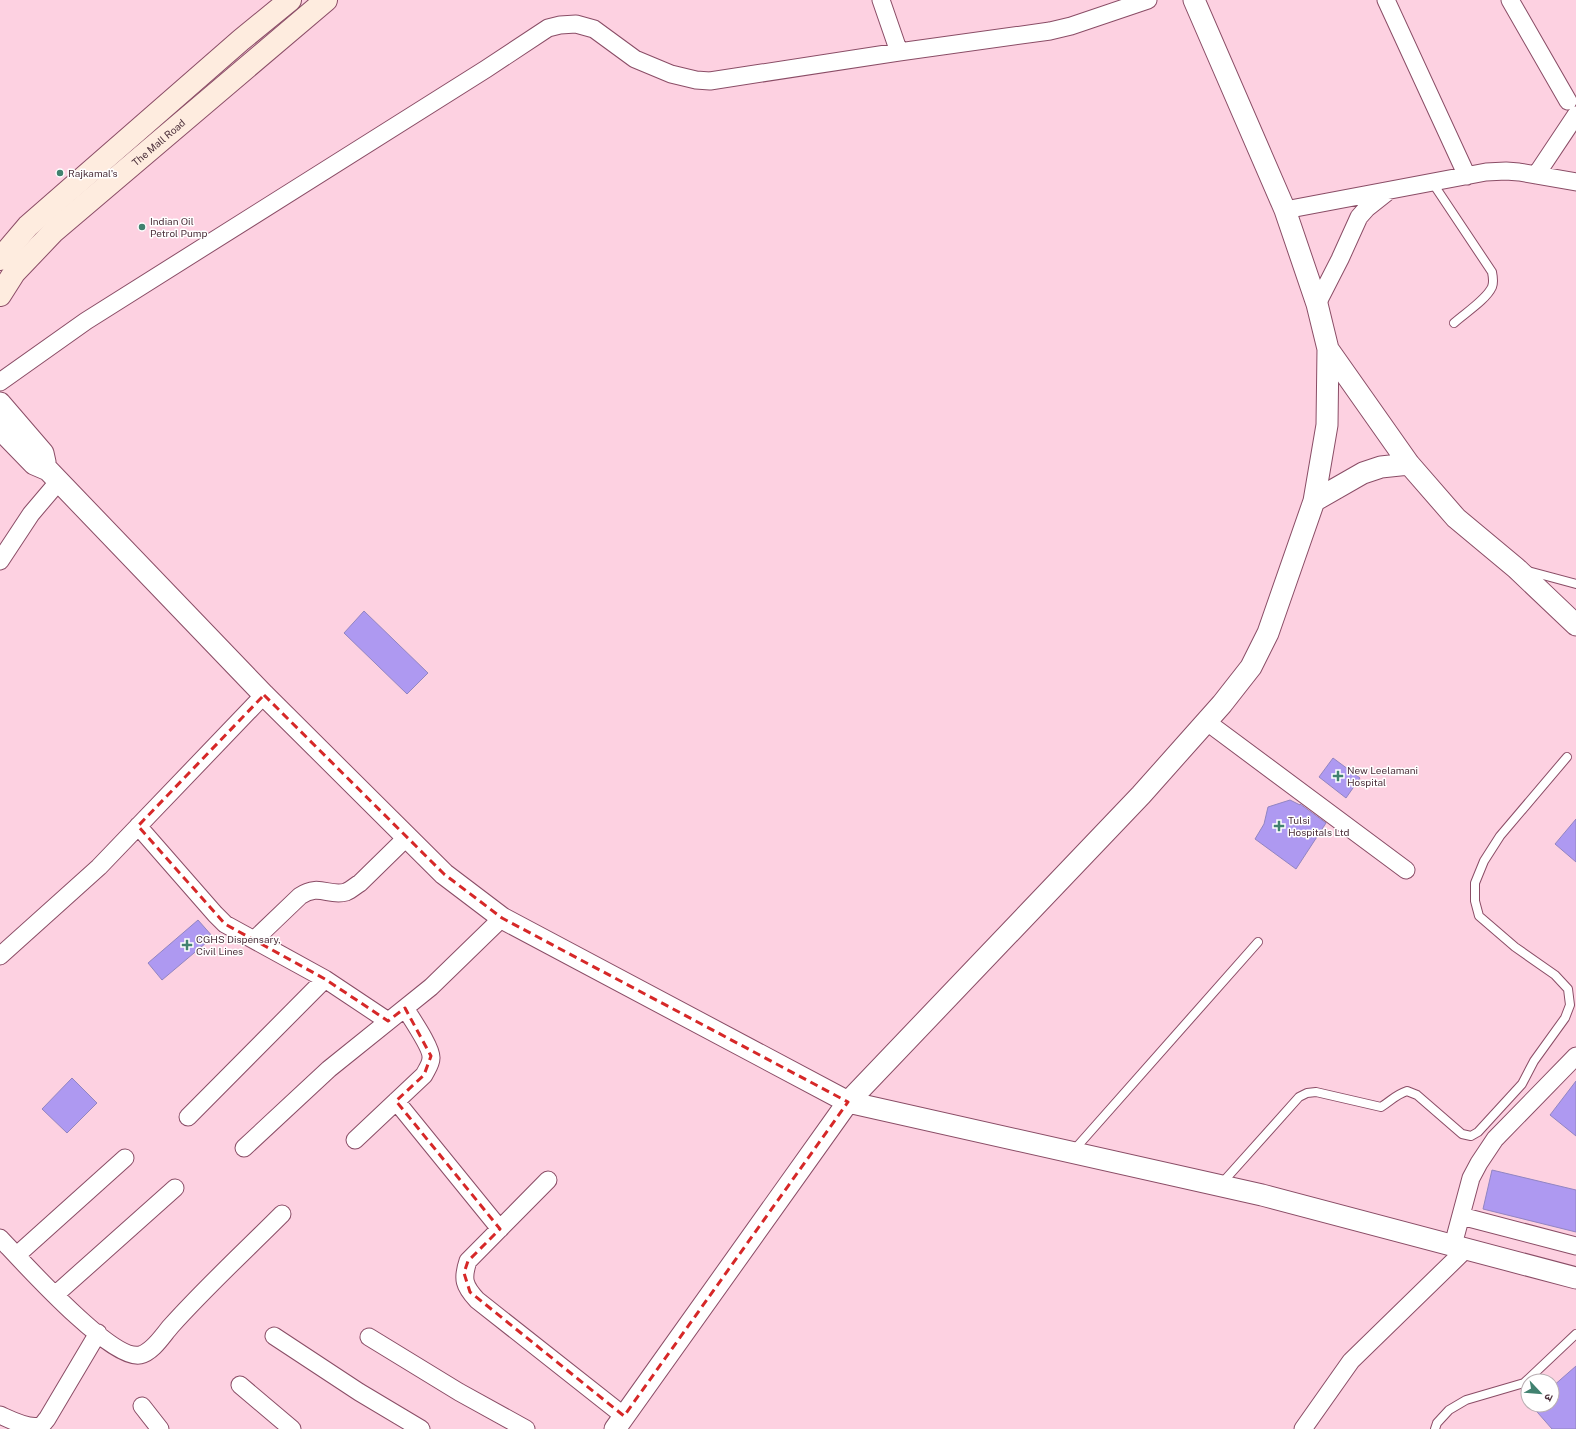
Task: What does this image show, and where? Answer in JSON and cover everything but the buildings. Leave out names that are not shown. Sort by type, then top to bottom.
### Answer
[{"type":"main road","points":[[0,259],[28,226],[241,40],[290,0]]},
{"type":"main road","name":"The Mall Road","points":[[0,295],[14,273],[54,232],[326,0]]},
{"type":"main road","points":[[134,134],[148,151]]},
{"type":"street","points":[[881,0],[899,52]]},
{"type":"street","points":[[0,382],[86,321],[548,28],[560,25],[576,24],[594,29],[635,59],[671,74],[696,80],[710,80],[1050,31],[1071,26],[1148,0]]},
{"type":"street","points":[[548,1180],[468,1262],[464,1273],[465,1282],[470,1292],[477,1300],[619,1422],[848,1102],[1141,795],[1207,722],[1251,667],[1268,632],[1314,501],[1327,425],[1328,349],[1317,304],[1284,210],[1194,0]]},
{"type":"street","points":[[1386,0],[1467,176]]},
{"type":"street","points":[[1510,0],[1568,100]]},
{"type":"street","points":[[1536,175],[1576,115]]},
{"type":"street","points":[[1284,210],[1486,172],[1506,171],[1576,182]]},
{"type":"street","points":[[1317,304],[1340,260],[1359,217],[1367,208],[1389,190]]},
{"type":"street","points":[[1328,349],[1409,464],[1456,518],[1516,568],[1576,625]]},
{"type":"street","points":[[0,403],[43,453],[53,475]]},
{"type":"street","points":[[0,429],[34,464],[53,475],[264,695],[444,874],[502,918],[848,1102],[1262,1195],[1576,1278]]},
{"type":"street","points":[[1314,501],[1363,473],[1381,467],[1409,464]]},
{"type":"street","points":[[0,561],[31,514],[53,475]]},
{"type":"street","points":[[0,956],[99,867],[264,695]]},
{"type":"street","points":[[1207,722],[1406,870]]},
{"type":"street","points":[[138,826],[224,924],[325,979],[388,1021]]},
{"type":"street","points":[[254,940],[300,896],[308,891],[315,890],[338,893],[352,889],[407,837]]},
{"type":"street","points":[[244,1148],[329,1069],[431,987],[502,918]]},
{"type":"street","points":[[188,1117],[325,979]]},
{"type":"street","points":[[355,1140],[424,1075],[430,1063],[431,1056],[428,1046],[405,1008]]},
{"type":"street","points":[[1303,1429],[1351,1360],[1460,1247],[1461,1216],[1472,1178],[1479,1163],[1495,1139],[1576,1056]]},
{"type":"street","points":[[396,1101],[500,1229]]},
{"type":"street","points":[[17,1255],[125,1158]]},
{"type":"street","points":[[55,1295],[175,1188]]},
{"type":"street","points":[[0,1238],[72,1312],[119,1349],[140,1355],[152,1348],[182,1314],[282,1214]]},
{"type":"street","points":[[1461,1216],[1576,1246]]},
{"type":"street","points":[[0,1415],[23,1426],[33,1428],[41,1426],[47,1419],[98,1333]]},
{"type":"street","points":[[274,1336],[359,1392],[421,1429]]},
{"type":"street","points":[[369,1337],[459,1392],[526,1429]]},
{"type":"street","points":[[240,1385],[292,1429]]},
{"type":"street","points":[[142,1406],[160,1429]]},
{"type":"lane","points":[[1432,182],[1492,272],[1494,280],[1492,288],[1487,295],[1454,322]]},
{"type":"lane","points":[[1516,568],[1576,584]]},
{"type":"lane","points":[[1220,1186],[1299,1097],[1307,1093],[1316,1092],[1381,1106],[1389,1102],[1396,1095],[1406,1091],[1417,1095],[1462,1134],[1471,1136],[1478,1132],[1522,1084],[1534,1061],[1565,1018],[1570,1005],[1568,989],[1555,975],[1515,947],[1479,916],[1475,901],[1475,883],[1484,861],[1500,836],[1567,757]]},
{"type":"lane","points":[[1072,1152],[1258,942]]},
{"type":"lane","points":[[1435,1429],[1437,1423],[1449,1410],[1466,1400],[1524,1382],[1576,1334]]},
{"type":"highlighted area","points":[[264,695],[444,874],[502,918],[848,1102],[624,1416],[470,1292],[464,1273],[468,1261],[500,1229],[396,1101],[424,1075],[431,1056],[405,1008],[388,1021],[325,979],[225,924],[138,826]]},
{"type":"place","name":"Rajkamal's","points":[[60,173]]},
{"type":"place","name":"Indian Oil Petrol Pump","points":[[142,227]]},
{"type":"place","name":"New Leelamani Hospital","points":[[1338,776]]},
{"type":"place","name":"Tulsi Hospitals Ltd","points":[[1279,826]]},
{"type":"place","name":"CGHS Dispensary, Civil Lines","points":[[187,945]]}]
